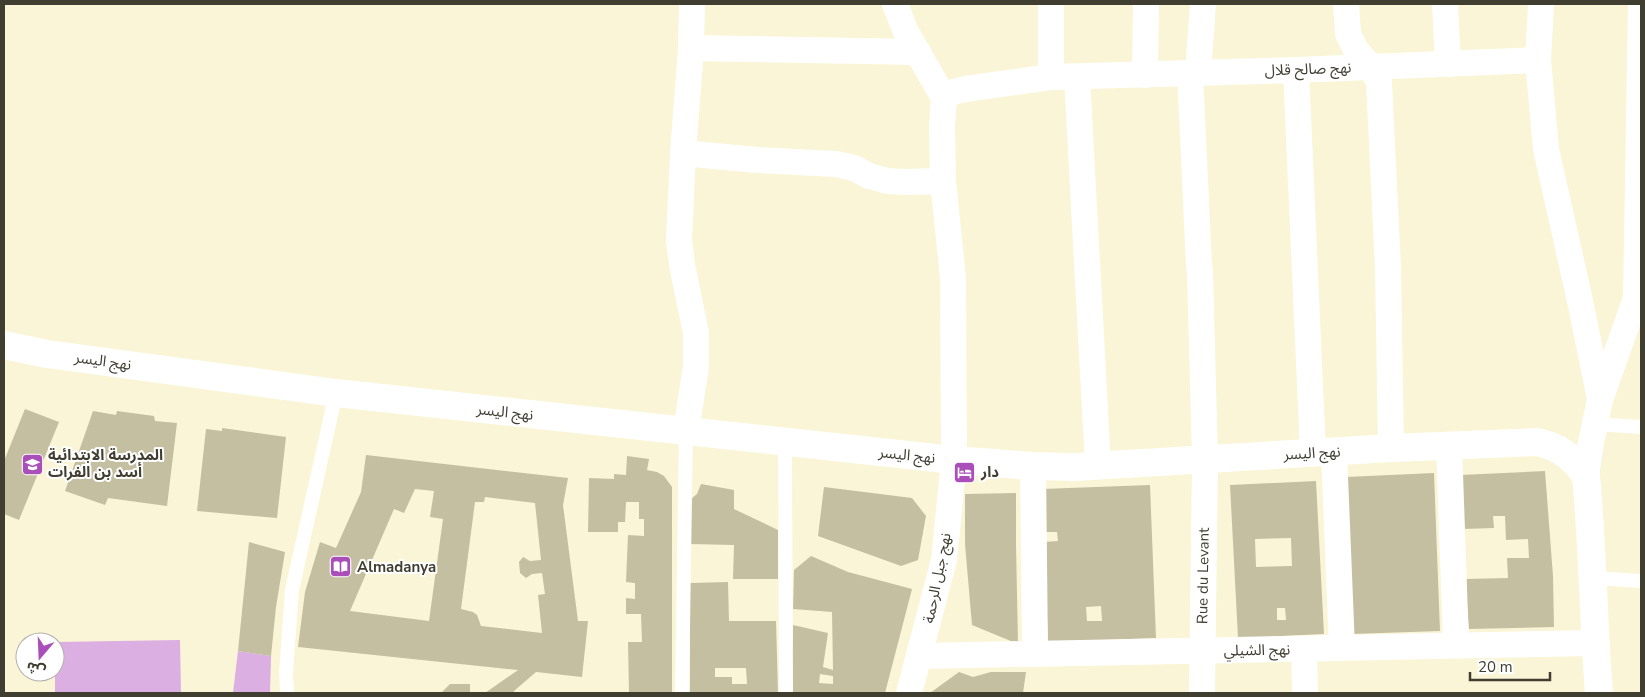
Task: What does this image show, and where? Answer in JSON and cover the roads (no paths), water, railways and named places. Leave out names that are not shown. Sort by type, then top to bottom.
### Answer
[{"type":"main road","name":"نهج اليسر","points":[[4,345],[47,354],[336,393],[954,460],[1034,466],[1098,466],[1390,448],[1537,442],[1551,444],[1564,452],[1578,464],[1586,476]]},
{"type":"main road","points":[[1586,476],[1594,578],[1595,643],[1600,693]]},
{"type":"street","points":[[686,431],[696,366],[696,333],[682,265],[679,240],[692,4]]},
{"type":"street","points":[[896,4],[906,32],[944,98]]},
{"type":"street","points":[[1051,4],[1052,77]]},
{"type":"street","points":[[1144,75],[1146,4]]},
{"type":"street","name":"Rue du Levant","points":[[1202,693],[1205,459],[1194,73],[1203,4]]},
{"type":"street","points":[[1346,4],[1348,34],[1356,50],[1371,67],[1379,82],[1388,268],[1390,448]]},
{"type":"street","points":[[1445,4],[1448,64]]},
{"type":"street","points":[[1541,4],[1538,60],[1546,149],[1580,301],[1597,412]]},
{"type":"street","points":[[1586,476],[1597,412],[1636,298],[1641,4]]},
{"type":"street","points":[[691,48],[918,52]]},
{"type":"street","name":"نهج صالح قلال","points":[[944,98],[959,90],[1052,77],[1296,70],[1538,60]]},
{"type":"street","points":[[1296,70],[1323,452],[1342,648]]},
{"type":"street","points":[[1077,77],[1098,466]]},
{"type":"street","name":"نهج جبل الرحمة","points":[[909,693],[944,560],[954,460],[953,278],[943,181],[942,126],[944,98]]},
{"type":"street","points":[[683,153],[757,160],[836,164],[854,168],[868,176],[888,181],[943,181]]},
{"type":"street","points":[[1449,445],[1456,645]]},
{"type":"street","points":[[1034,466],[1035,654]]},
{"type":"street","name":"نهج الشيلي","points":[[920,656],[1595,643]]},
{"type":"street","points":[[1304,649],[1305,693]]},
{"type":"lane","points":[[286,693],[292,590],[336,393]]},
{"type":"lane","points":[[1597,412],[1641,427]]},
{"type":"lane","points":[[682,693],[686,431]]},
{"type":"lane","points":[[785,442],[786,693]]},
{"type":"lane","points":[[1594,578],[1641,582]]},
{"type":"place","name":"المدرسة الابتدائية أسد بن الفرات","points":[[32,464]]},
{"type":"place","name":"دار","points":[[965,472]]},
{"type":"place","name":"Almadanya","points":[[341,567]]}]
